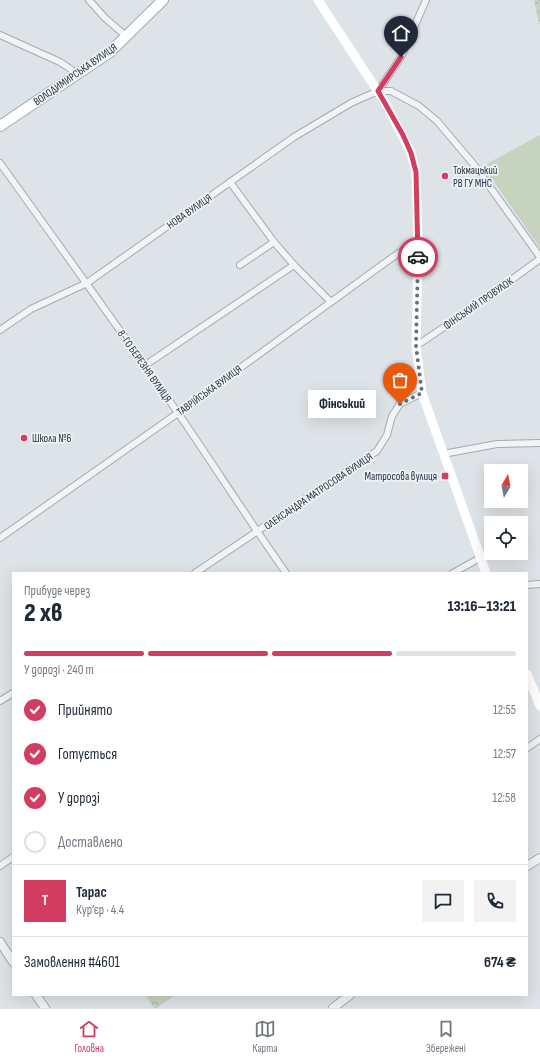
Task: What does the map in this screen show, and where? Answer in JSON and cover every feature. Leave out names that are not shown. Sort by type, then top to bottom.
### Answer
[{"type":"main road","name":"ВОЛОДИМИРСЬКА ВУЛИЦЯ","points":[[0,126],[110,52],[163,0]]},
{"type":"main road","points":[[318,0],[378,91],[403,135],[411,153],[416,172],[418,244],[416,346],[422,393],[486,572]]},
{"type":"main road","points":[[528,676],[540,706]]},
{"type":"street","points":[[90,0],[105,18],[126,36]]},
{"type":"street","points":[[378,91],[401,57],[426,0]]},
{"type":"street","points":[[0,35],[60,62],[78,74]]},
{"type":"street","points":[[378,91],[391,91],[419,106],[437,121],[475,166],[540,258]]},
{"type":"street","name":"НОВА ВУЛИЦЯ","points":[[0,330],[31,309],[87,283],[294,138],[351,103],[378,91]]},
{"type":"street","name":"8-ГО БЕРЕЗНЯ ВУЛИЦЯ","points":[[0,163],[87,283],[178,413],[285,572]]},
{"type":"street","points":[[230,182],[274,242],[294,266],[331,302]]},
{"type":"street","points":[[240,265],[274,242]]},
{"type":"street","name":"ТАВРІЙСЬКА ВУЛИЦЯ","points":[[0,538],[178,413],[393,257],[405,249],[418,244]]},
{"type":"street","name":"ФІНСЬКИЙ ПРОВУЛОК","points":[[416,346],[474,308],[540,258]]},
{"type":"street","points":[[144,366],[294,266]]},
{"type":"street","name":"ОЛЕКСАНДРА МАТРОСОВА ВУЛИЦЯ","points":[[197,572],[377,451],[387,435],[392,416],[400,404],[422,393]]},
{"type":"street","points":[[443,454],[497,444],[540,443]]},
{"type":"street","points":[[455,572],[480,558]]},
{"type":"street","points":[[528,585],[540,584]]},
{"type":"street","points":[[0,701],[12,694]]},
{"type":"street","points":[[528,747],[540,739]]},
{"type":"street","points":[[0,866],[12,858]]},
{"type":"street","points":[[528,865],[540,858]]},
{"type":"street","points":[[0,942],[12,960]]},
{"type":"street","points":[[37,996],[45,1008]]},
{"type":"street","points":[[333,1008],[349,996]]},
{"type":"green space","points":[[534,0],[540,0],[539,23]]},
{"type":"green space","points":[[540,135],[540,248],[483,166]]},
{"type":"green space","points":[[146,996],[174,996],[157,1008],[154,1008]]},
{"type":"way so far","points":[[400,404],[422,393],[416,346],[418,257]]},
{"type":"place","name":"Токмацький РВ ГУ МНС","points":[[445,176]]},
{"type":"place","name":"Фінський","points":[[400,404]]},
{"type":"place","name":"Школа №6","points":[[24,438]]},
{"type":"place","name":"Матросова вулиця","points":[[445,476]]},
{"type":"route","points":[[401,57],[378,91],[403,135],[411,153],[416,172],[418,257]]}]
